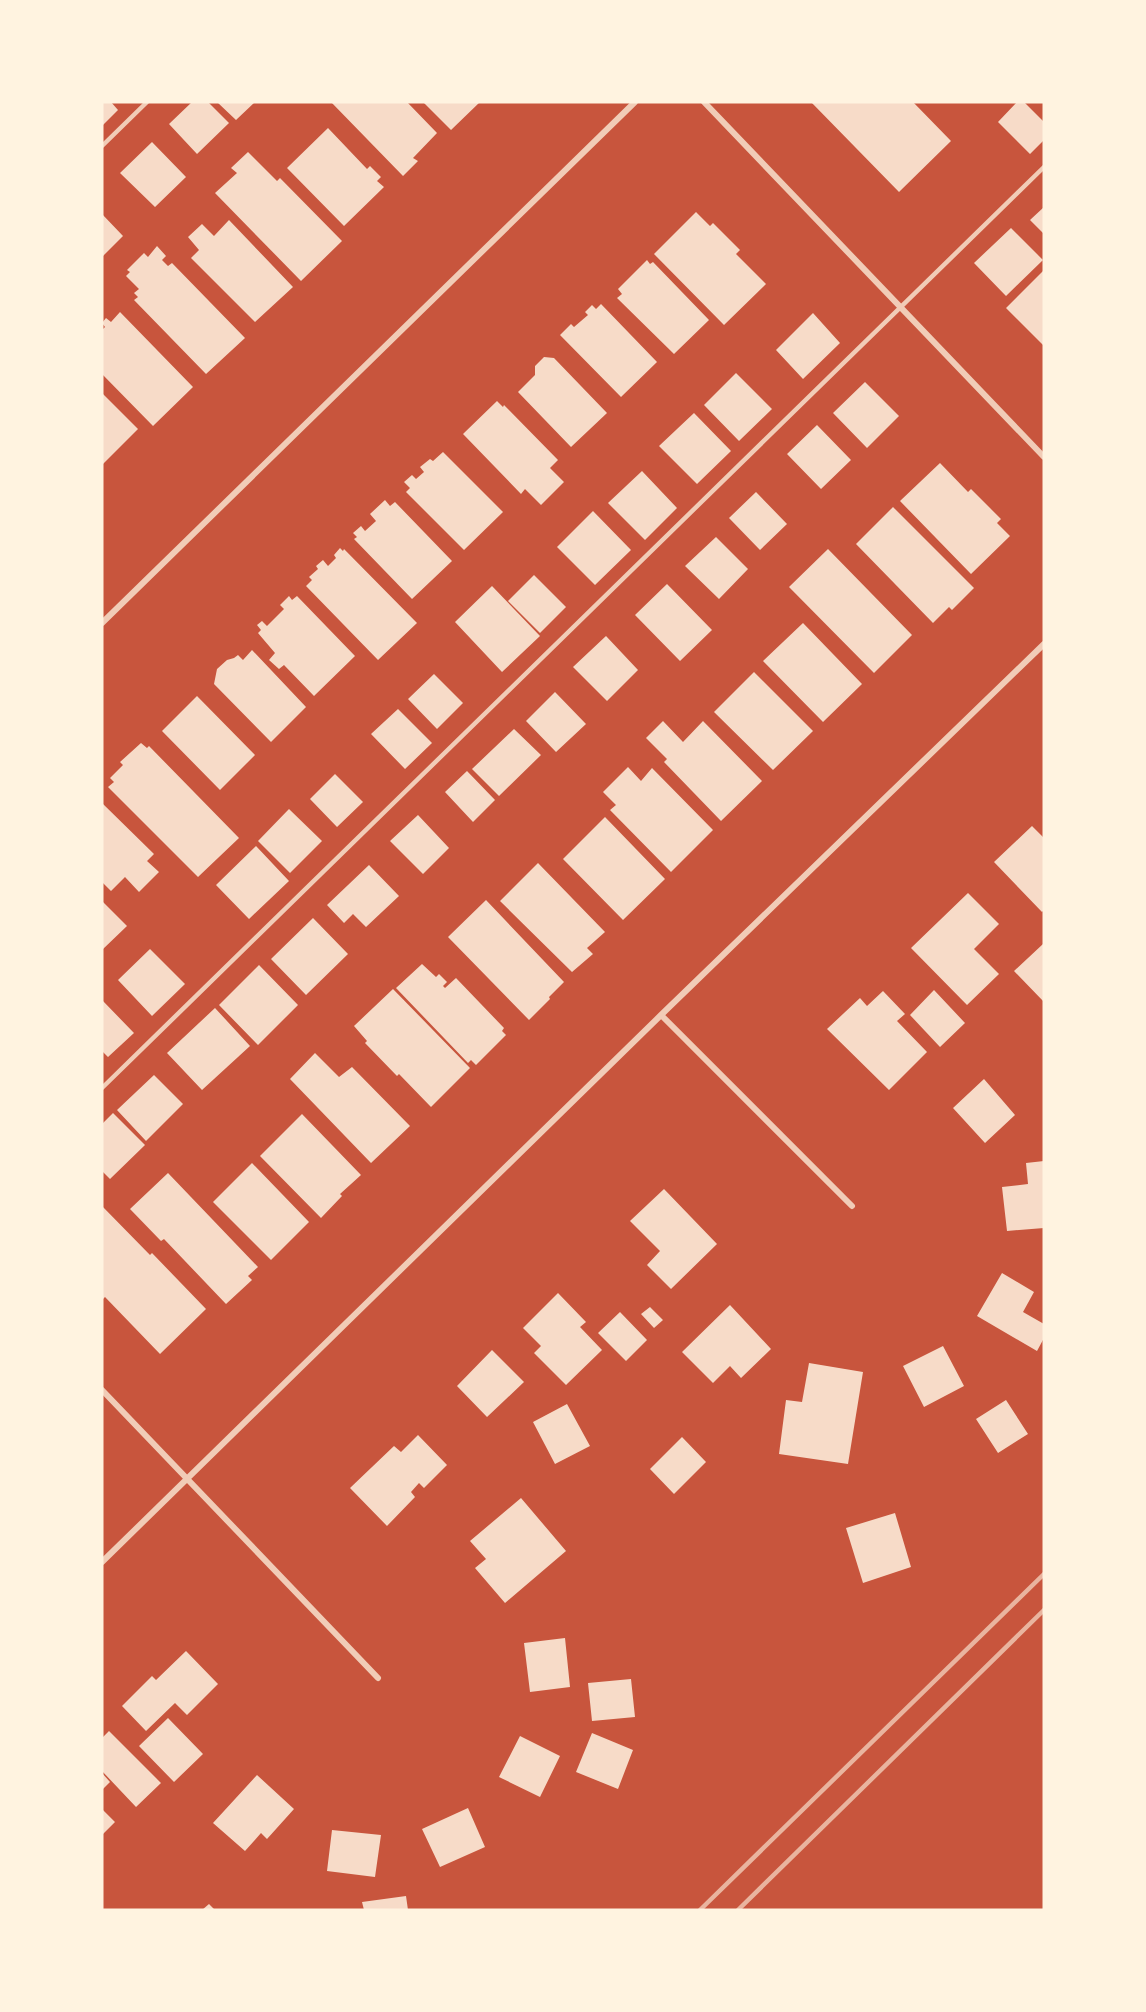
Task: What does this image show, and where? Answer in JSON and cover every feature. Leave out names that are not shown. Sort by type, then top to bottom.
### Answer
[{"type":"street","points":[[102,623],[635,102]]},
{"type":"street","points":[[704,102],[1044,457]]},
{"type":"street","points":[[102,1562],[1044,644]]},
{"type":"street","points":[[661,1015],[852,1206]]},
{"type":"street","points":[[102,1390],[378,1678]]},
{"type":"lane","points":[[102,146],[147,102]]},
{"type":"lane","points":[[102,1088],[1044,167]]},
{"type":"building","points":[[102,102],[111,102],[118,110],[102,126]]},
{"type":"building","points":[[192,102],[208,102],[229,123],[197,154],[169,124]]},
{"type":"building","points":[[217,102],[255,102],[236,120]]},
{"type":"building","points":[[331,102],[407,102],[437,133],[413,158],[418,161],[403,176]]},
{"type":"building","points":[[423,102],[480,102],[451,130]]},
{"type":"building","points":[[811,102],[913,102],[951,141],[899,192]]},
{"type":"building","points":[[1017,102],[1024,102],[1044,122],[1044,140],[1030,154],[998,122]]},
{"type":"building","points":[[328,128],[367,169],[370,166],[381,177],[377,181],[384,187],[344,226],[287,168]]},
{"type":"building","points":[[152,142],[186,177],[155,207],[120,173]]},
{"type":"building","points":[[248,152],[277,181],[280,178],[342,241],[301,281],[215,193],[237,173],[231,168]]},
{"type":"building","points":[[1044,207],[1044,234],[1030,220]]},
{"type":"building","points":[[696,212],[710,226],[713,223],[740,250],[736,254],[766,284],[724,325],[654,254]]},
{"type":"building","points":[[102,214],[123,236],[102,257]]},
{"type":"building","points":[[229,220],[293,287],[255,322],[191,258],[199,250],[188,237],[202,224],[214,236]]},
{"type":"building","points":[[1011,228],[1043,260],[1006,296],[974,263]]},
{"type":"building","points":[[157,246],[166,256],[162,260],[168,266],[172,263],[245,338],[206,374],[134,300],[138,297],[134,293],[139,289],[126,276],[130,272],[127,270],[144,253],[148,257]]},
{"type":"building","points":[[647,260],[650,264],[653,262],[709,320],[674,354],[617,298],[622,294],[618,289]]},
{"type":"building","points":[[1044,270],[1044,346],[1006,308]]},
{"type":"building","points":[[601,304],[657,362],[621,397],[560,335],[571,324],[574,327],[588,315],[585,312],[592,305],[596,309]]},
{"type":"building","points":[[120,312],[193,387],[153,426],[102,374],[102,330],[105,327],[102,323],[106,318],[111,322]]},
{"type":"building","points":[[813,313],[840,343],[803,379],[776,350]]},
{"type":"building","points":[[544,357],[554,358],[607,413],[571,447],[518,392],[535,375],[535,366]]},
{"type":"building","points":[[736,373],[772,409],[739,441],[704,405]]},
{"type":"building","points":[[865,382],[899,416],[867,448],[833,413]]},
{"type":"building","points":[[102,393],[138,429],[102,465]]},
{"type":"building","points":[[497,401],[503,407],[504,405],[558,460],[550,468],[564,482],[541,505],[525,489],[521,494],[463,434]]},
{"type":"building","points":[[694,413],[731,451],[697,484],[659,446]]},
{"type":"building","points":[[817,425],[851,460],[821,489],[787,454]]},
{"type":"building","points":[[443,452],[503,512],[464,550],[406,492],[410,488],[404,482],[412,475],[416,479],[424,472],[420,467],[430,459],[433,461]]},
{"type":"building","points":[[940,463],[968,492],[971,489],[1001,519],[997,523],[1010,536],[971,574],[900,501]]},
{"type":"building","points":[[642,471],[677,508],[645,540],[608,503]]},
{"type":"building","points":[[756,492],[787,524],[760,550],[729,518]]},
{"type":"building","points":[[385,500],[390,506],[395,502],[452,561],[412,599],[354,539],[357,537],[353,533],[361,526],[365,531],[376,521],[370,514]]},
{"type":"building","points":[[893,507],[974,588],[952,610],[949,607],[933,623],[856,544]]},
{"type":"building","points":[[593,511],[631,550],[595,585],[557,547]]},
{"type":"building","points":[[716,537],[748,569],[719,599],[685,566]]},
{"type":"building","points":[[340,548],[343,551],[344,549],[417,623],[378,660],[306,586],[312,580],[309,577],[318,569],[316,566],[323,560],[328,566],[336,558],[334,555]]},
{"type":"building","points":[[828,549],[912,635],[874,673],[789,587]]},
{"type":"building","points":[[534,575],[566,607],[540,633],[508,601]]},
{"type":"building","points":[[667,584],[712,630],[680,661],[635,615]]},
{"type":"building","points":[[492,586],[540,636],[502,672],[455,622]]},
{"type":"building","points":[[289,596],[292,600],[297,596],[355,656],[314,696],[284,665],[279,669],[269,660],[275,653],[258,633],[261,630],[257,625],[262,621],[267,626],[284,609],[280,605]]},
{"type":"building","points":[[803,623],[862,684],[823,722],[763,661]]},
{"type":"building","points":[[606,636],[638,670],[607,701],[573,667]]},
{"type":"building","points":[[252,650],[306,707],[271,742],[214,684],[217,669],[227,660],[238,655],[243,660]]},
{"type":"building","points":[[754,672],[813,731],[773,770],[714,712]]},
{"type":"building","points":[[434,674],[463,703],[437,729],[408,699]]},
{"type":"building","points":[[555,692],[586,724],[556,752],[526,721]]},
{"type":"building","points":[[197,696],[255,755],[220,790],[162,731]]},
{"type":"building","points":[[398,709],[432,743],[405,769],[371,734]]},
{"type":"building","points":[[663,721],[683,742],[703,721],[762,781],[721,821],[664,762],[667,759],[646,738]]},
{"type":"building","points":[[514,729],[541,755],[499,796],[472,769]]},
{"type":"building","points":[[141,743],[147,748],[149,746],[239,838],[198,877],[108,787],[114,782],[110,778],[123,765],[120,762]]},
{"type":"building","points":[[628,767],[641,781],[652,768],[713,830],[671,872],[610,810],[616,805],[603,792]]},
{"type":"building","points":[[467,771],[495,800],[473,822],[445,792]]},
{"type":"building","points":[[335,774],[363,802],[337,827],[310,799]]},
{"type":"building","points":[[102,803],[154,854],[147,861],[159,872],[139,892],[125,877],[111,891],[102,882]]},
{"type":"building","points":[[289,809],[322,841],[290,873],[258,841]]},
{"type":"building","points":[[418,815],[449,848],[423,874],[390,841]]},
{"type":"building","points":[[605,817],[665,879],[623,920],[563,859]]},
{"type":"building","points":[[1032,826],[1044,838],[1044,910],[1042,912],[994,862]]},
{"type":"building","points":[[256,846],[289,881],[249,919],[216,885]]},
{"type":"building","points":[[538,863],[605,932],[587,948],[593,954],[572,972],[500,901]]},
{"type":"building","points":[[369,865],[399,896],[366,927],[353,914],[344,923],[327,905]]},
{"type":"building","points":[[968,893],[999,924],[974,949],[999,974],[967,1005],[911,948]]},
{"type":"building","points":[[486,900],[564,982],[529,1020],[448,937]]},
{"type":"building","points":[[102,901],[127,926],[102,950]]},
{"type":"building","points":[[313,918],[348,954],[306,995],[271,959]]},
{"type":"building","points":[[1044,945],[1044,1002],[1014,971]]},
{"type":"building","points":[[150,949],[185,984],[152,1016],[118,980]]},
{"type":"building","points":[[422,964],[436,977],[439,974],[447,982],[443,986],[445,988],[456,978],[504,1028],[502,1031],[506,1035],[476,1065],[471,1060],[468,1063],[396,988]]},
{"type":"building","points":[[259,965],[298,1005],[258,1045],[219,1005]]},
{"type":"building","points":[[393,989],[470,1068],[431,1107],[365,1043],[367,1041],[354,1026]]},
{"type":"building","points":[[934,990],[965,1023],[940,1047],[910,1015]]},
{"type":"building","points":[[883,991],[905,1014],[897,1021],[927,1052],[889,1090],[827,1029],[860,998],[867,1006]]},
{"type":"building","points":[[102,1000],[134,1033],[108,1057],[102,1051]]},
{"type":"building","points":[[215,1008],[250,1046],[202,1090],[167,1053]]},
{"type":"building","points":[[315,1053],[339,1077],[352,1067],[410,1126],[371,1163],[290,1079]]},
{"type":"building","points":[[154,1075],[183,1104],[146,1141],[117,1110]]},
{"type":"building","points":[[984,1079],[1015,1115],[985,1143],[953,1108]]},
{"type":"building","points":[[113,1113],[145,1145],[110,1179],[102,1171],[102,1124]]},
{"type":"building","points":[[302,1114],[361,1175],[340,1194],[342,1196],[321,1218],[260,1156]]},
{"type":"building","points":[[1044,1161],[1044,1228],[1007,1231],[1002,1187],[1028,1184],[1026,1163]]},
{"type":"building","points":[[252,1163],[309,1222],[271,1260],[213,1202]]},
{"type":"building","points":[[168,1173],[258,1267],[248,1276],[252,1280],[226,1304],[164,1239],[161,1241],[130,1209]]},
{"type":"building","points":[[664,1189],[717,1244],[671,1289],[647,1265],[660,1251],[630,1221]]},
{"type":"building","points":[[102,1206],[206,1309],[160,1354],[105,1297],[102,1300]]},
{"type":"building","points":[[1002,1273],[1034,1292],[1023,1312],[1044,1324],[1044,1338],[1037,1351],[977,1316]]},
{"type":"building","points":[[558,1293],[586,1322],[580,1327],[602,1350],[566,1385],[534,1353],[541,1346],[523,1328]]},
{"type":"building","points":[[730,1305],[771,1349],[741,1378],[730,1366],[713,1383],[682,1352]]},
{"type":"building","points":[[650,1307],[663,1320],[654,1328],[641,1314]]},
{"type":"building","points":[[620,1312],[647,1340],[626,1361],[598,1333]]},
{"type":"building","points":[[943,1346],[964,1386],[924,1407],[903,1366]]},
{"type":"building","points":[[492,1350],[524,1382],[487,1417],[457,1386]]},
{"type":"building","points":[[809,1363],[863,1372],[848,1464],[779,1454],[786,1400],[802,1402]]},
{"type":"building","points":[[1006,1400],[1028,1434],[998,1453],[976,1419]]},
{"type":"building","points":[[567,1404],[590,1446],[555,1464],[533,1422]]},
{"type":"building","points":[[418,1435],[447,1465],[424,1488],[419,1483],[411,1492],[415,1497],[387,1526],[350,1488],[394,1446],[401,1452]]},
{"type":"building","points":[[682,1437],[706,1462],[674,1494],[650,1469]]},
{"type":"building","points":[[521,1498],[566,1551],[505,1603],[475,1568],[486,1559],[470,1541]]},
{"type":"building","points":[[895,1513],[911,1567],[863,1583],[846,1528]]},
{"type":"building","points":[[565,1638],[570,1687],[530,1692],[524,1643]]},
{"type":"building","points":[[186,1651],[218,1684],[187,1715],[175,1703],[146,1731],[122,1706],[152,1676],[156,1680]]},
{"type":"building","points":[[631,1679],[635,1717],[592,1721],[588,1683]]},
{"type":"building","points":[[168,1718],[203,1754],[174,1782],[139,1746]]},
{"type":"building","points":[[109,1731],[161,1783],[136,1807],[102,1771],[102,1738]]},
{"type":"building","points":[[592,1733],[633,1750],[618,1789],[576,1772]]},
{"type":"building","points":[[520,1736],[560,1756],[540,1797],[499,1777]]},
{"type":"building","points":[[102,1773],[110,1782],[102,1790]]},
{"type":"building","points":[[257,1775],[294,1809],[267,1839],[261,1833],[245,1851],[213,1823]]},
{"type":"building","points":[[468,1808],[485,1847],[440,1867],[422,1829]]},
{"type":"building","points":[[102,1809],[115,1822],[102,1835]]},
{"type":"building","points":[[332,1830],[381,1835],[375,1877],[327,1871]]},
{"type":"building","points":[[406,1896],[408,1910],[364,1910],[362,1902]]},
{"type":"building","points":[[209,1904],[215,1910],[202,1910]]},
{"type":"railway","points":[[700,1910],[1044,1574]]},
{"type":"railway","points":[[738,1910],[1044,1610]]}]
